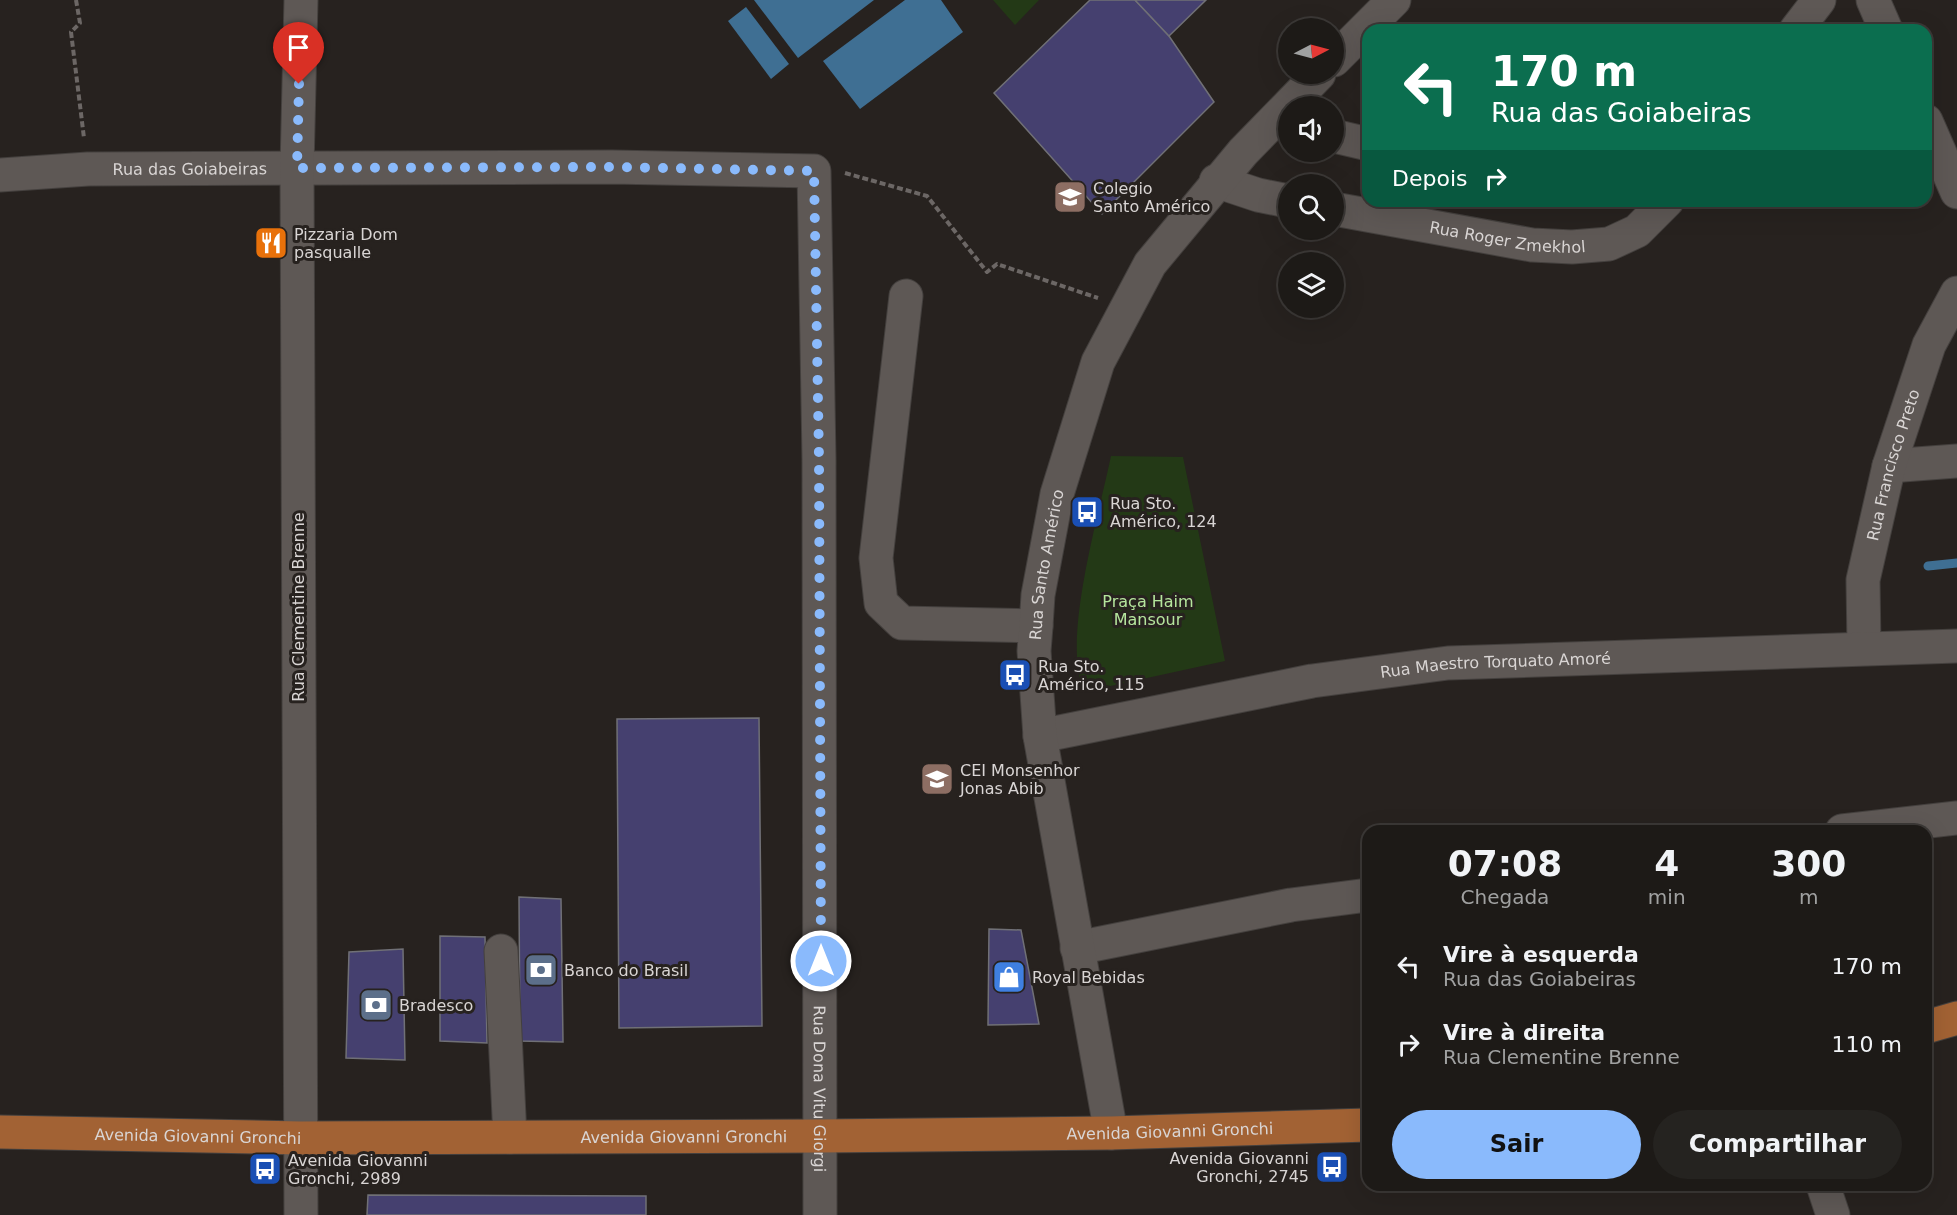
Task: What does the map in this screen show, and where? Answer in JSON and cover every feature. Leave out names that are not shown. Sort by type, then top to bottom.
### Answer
[{"type":"main road","points":[[1932,1025],[1957,1018]]},
{"type":"main road","name":"Avenida Giovanni Gronchi","points":[[0,1132],[300,1138],[820,1136],[1111,1133],[1362,1125]]},
{"type":"street","name":"Rua Clementine Brenne","points":[[301,0],[297,168],[301,1215]]},
{"type":"street","points":[[1370,24],[1394,0]]},
{"type":"street","points":[[1801,24],[1819,0]]},
{"type":"street","points":[[1873,0],[1883,24]]},
{"type":"street","points":[[1344,50],[1362,32]]},
{"type":"street","name":"Rua Santo Américo","points":[[1300,96],[1311,84]]},
{"type":"street","name":"Rua Santo Américo","points":[[1111,1133],[1040,736],[1034,651],[1038,595],[1057,494],[1098,362],[1150,264],[1216,181],[1278,119]]},
{"type":"street","points":[[1932,135],[1957,192]]},
{"type":"street","points":[[1344,138],[1362,142]]},
{"type":"street","name":"Rua das Goiabeiras","points":[[0,175],[88,169],[612,167],[814,171]]},
{"type":"street","name":"Rua Dona Vitu Giorgi","points":[[814,171],[819,459],[820,1215]]},
{"type":"street","points":[[1216,181],[1278,199]]},
{"type":"street","name":"Rua Roger Zmekhol","points":[[1344,211],[1532,245],[1572,247],[1609,244],[1637,231],[1661,207]]},
{"type":"street","name":"Rua Francisco Preto","points":[[1864,647],[1863,580],[1889,466],[1929,345],[1957,292]]},
{"type":"street","points":[[906,296],[876,558],[881,603],[902,623],[1036,626]]},
{"type":"street","points":[[1889,466],[1957,461]]},
{"type":"street","name":"Rua Maestro Torquato Amoré","points":[[1040,736],[1312,681],[1448,663],[1864,647],[1957,646]]},
{"type":"street","points":[[1895,825],[1957,818]]},
{"type":"street","points":[[1077,948],[1291,905],[1362,896]]},
{"type":"street","points":[[501,951],[510,1137]]},
{"type":"street","points":[[1825,1191],[1833,1215]]},
{"type":"path","points":[[76,0],[80,23],[71,32],[72,50],[88,169]]},
{"type":"path","points":[[814,171],[841,172],[927,196],[987,272],[997,264],[1127,309]]},
{"type":"green space","points":[[993,0],[1039,0],[1015,25]]},
{"type":"green space","name":"Praça Haim Mansour","points":[[1111,456],[1183,457],[1225,661],[1092,690],[1081,683],[1077,660],[1077,633],[1092,539]]},
{"type":"water","points":[[754,0],[874,0],[798,58]]},
{"type":"water","points":[[905,0],[941,0],[963,32],[860,109],[823,61]]},
{"type":"water","points":[[746,7],[789,64],[771,79],[728,21]]},
{"type":"building","points":[[1090,0],[1135,0],[1169,36],[1214,102],[1102,214],[994,93]]},
{"type":"building","points":[[1135,0],[1206,0],[1169,36]]},
{"type":"building","points":[[759,718],[762,1026],[619,1028],[617,719]]},
{"type":"building","name":"Banco do Brasil","points":[[519,897],[561,899],[563,1042],[520,1041]]},
{"type":"building","name":"Royal Bebidas","points":[[989,929],[1021,930],[1039,1024],[988,1025]]},
{"type":"building","points":[[440,936],[485,937],[487,1043],[440,1041]]},
{"type":"building","name":"Bradesco","points":[[403,949],[405,1060],[346,1058],[349,952]]},
{"type":"building","points":[[368,1195],[646,1196],[646,1215],[367,1215]]},
{"type":"waterway","points":[[1928,566],[1957,563]]},
{"type":"place","name":"Colegio Santo Américo","points":[[1070,197]]},
{"type":"place","name":"Pizzaria Dom pasqualle","points":[[271,243]]},
{"type":"place","name":"Rua Sto. Américo, 124","points":[[1087,512]]},
{"type":"place","name":"Rua Sto. Américo, 115","points":[[1015,675]]},
{"type":"place","name":"CEI Monsenhor Jonas Abib","points":[[937,779]]},
{"type":"place","name":"Banco do Brasil","points":[[541,970]]},
{"type":"place","name":"Royal Bebidas","points":[[1009,977]]},
{"type":"place","name":"Bradesco","points":[[376,1005]]},
{"type":"place","name":"Avenida Giovanni Gronchi, 2745","points":[[1332,1167]]},
{"type":"place","name":"Avenida Giovanni Gronchi, 2989","points":[[265,1169]]},
{"type":"route","points":[[299,84],[297,168],[612,167],[814,171],[819,459],[821,961]]}]
